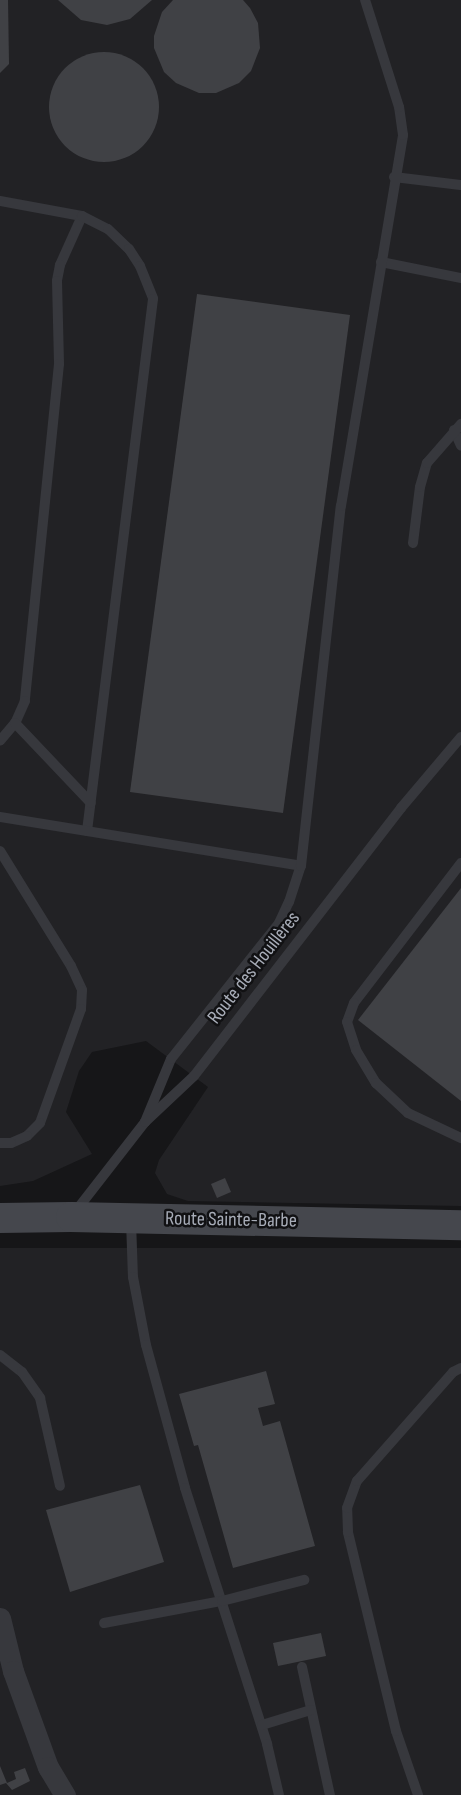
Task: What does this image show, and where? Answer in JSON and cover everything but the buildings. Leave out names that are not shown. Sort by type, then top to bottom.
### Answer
[{"type":"main road","name":"Route Sainte-Barbe","points":[[0,1218],[71,1217],[461,1225]]},
{"type":"street","points":[[0,1618],[13,1671],[48,1767],[65,1795]]},
{"type":"lane","points":[[145,1122],[171,1059],[279,923],[301,866],[341,506],[394,177],[403,135],[399,108],[365,0]]},
{"type":"lane","points":[[394,177],[461,185]]},
{"type":"lane","points":[[0,201],[82,216],[108,229],[129,249],[140,266],[153,299],[87,831]]},
{"type":"lane","points":[[0,741],[15,723],[25,701],[28,682],[59,364],[57,281],[60,265],[82,216]]},
{"type":"lane","points":[[381,262],[461,278]]},
{"type":"lane","points":[[457,427],[461,446]]},
{"type":"lane","points":[[413,543],[420,487],[427,463],[457,427]]},
{"type":"lane","points":[[15,723],[91,804]]},
{"type":"lane","name":"Route des Houillères","points":[[71,1217],[145,1122],[194,1076],[401,808],[461,738]]},
{"type":"lane","points":[[0,817],[301,866]]},
{"type":"lane","points":[[0,851],[71,966],[82,990],[81,1009],[40,1123],[27,1136],[11,1143],[0,1143]]},
{"type":"lane","points":[[461,863],[354,1003],[347,1022],[356,1050],[376,1083],[408,1113],[461,1138]]},
{"type":"lane","points":[[131,1218],[133,1276],[146,1345],[185,1488],[261,1725],[279,1795]]},
{"type":"lane","points":[[0,1355],[22,1372],[40,1398],[60,1486]]},
{"type":"lane","points":[[418,1795],[394,1720],[348,1532],[347,1508],[357,1481],[453,1372],[461,1368]]},
{"type":"lane","points":[[104,1623],[222,1601],[304,1580]]},
{"type":"lane","points":[[302,1667],[330,1795]]},
{"type":"lane","points":[[261,1725],[311,1710]]},
{"type":"shaded area","points":[[0,0],[461,0],[461,1206],[188,1201],[167,1194],[155,1173],[159,1160],[208,1087],[146,1041],[92,1052],[79,1071],[66,1112],[92,1154],[33,1181],[0,1186]]},
{"type":"shaded area","points":[[0,1248],[461,1248],[461,1795],[0,1795]]}]
